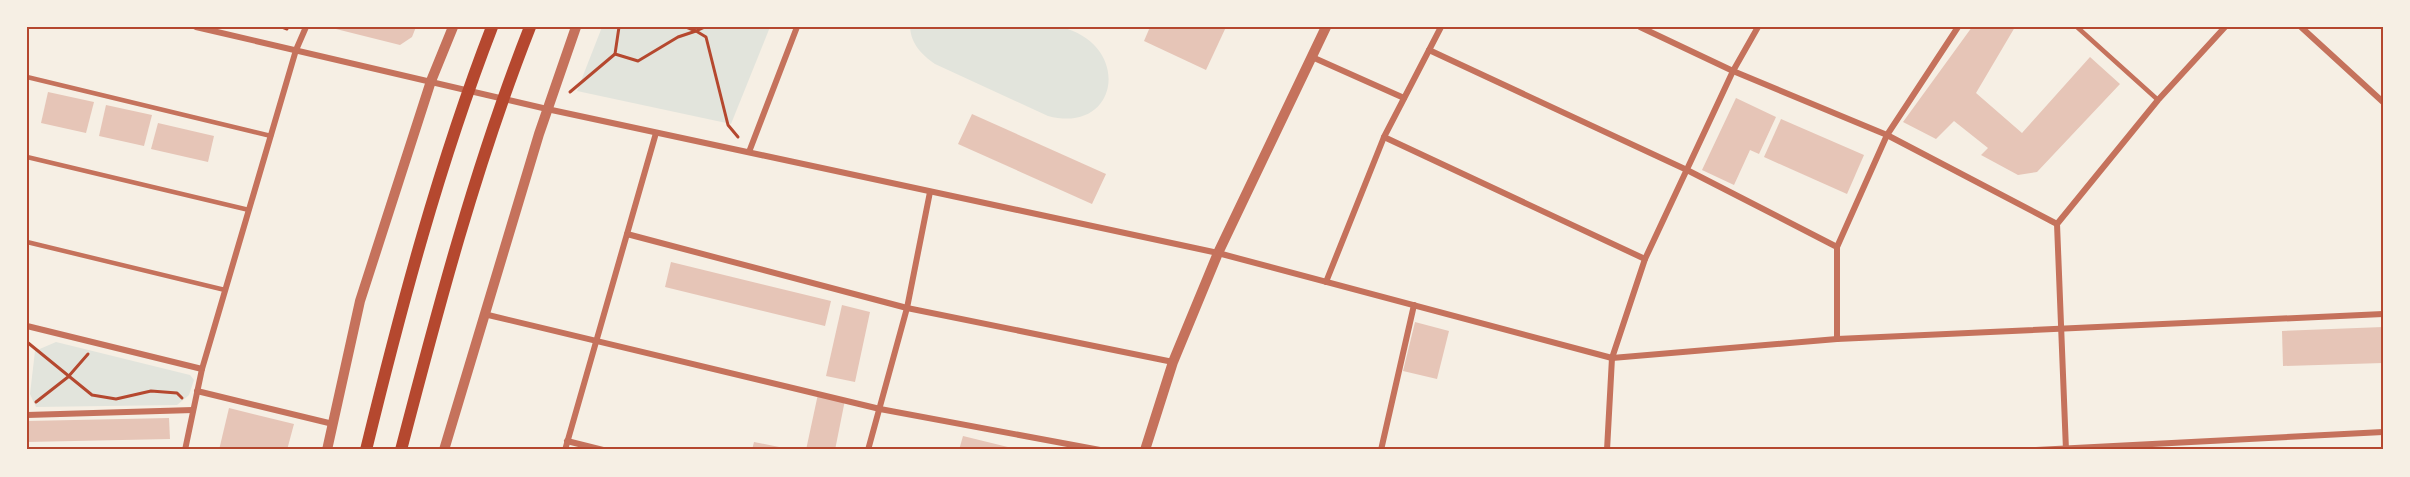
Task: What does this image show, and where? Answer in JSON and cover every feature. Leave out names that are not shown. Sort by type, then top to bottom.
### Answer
[{"type":"main road","points":[[366,450],[401,310],[468,90],[492,27]]},
{"type":"main road","points":[[401,450],[435,319],[502,98],[530,27]]},
{"type":"street","points":[[196,27],[547,109],[1218,253],[1612,358],[1837,339],[2383,314]]},
{"type":"street","points":[[185,450],[202,369],[296,50],[306,27]]},
{"type":"street","points":[[327,450],[360,301],[431,81],[453,27]]},
{"type":"street","points":[[444,450],[547,109],[576,27]]},
{"type":"street","points":[[749,152],[797,27]]},
{"type":"street","points":[[1145,450],[1173,362],[1218,253],[1326,27]]},
{"type":"street","points":[[1326,282],[1384,137],[1441,27]]},
{"type":"street","points":[[1640,27],[1733,71],[1887,135],[2057,224]]},
{"type":"street","points":[[1607,450],[1612,358],[1645,259],[1733,71],[1758,27]]},
{"type":"street","points":[[1837,339],[1837,247],[1887,135],[1958,27]]},
{"type":"street","points":[[2066,449],[2057,224],[2158,99],[2225,27]]},
{"type":"street","points":[[2301,27],[2383,102]]},
{"type":"street","points":[[1429,50],[1687,170],[1837,247]]},
{"type":"street","points":[[1312,57],[1404,98]]},
{"type":"street","points":[[565,450],[656,133]]},
{"type":"street","points":[[1384,137],[1645,259]]},
{"type":"street","points":[[868,450],[907,308],[930,192]]},
{"type":"street","points":[[627,234],[907,308],[1173,362]]},
{"type":"street","points":[[1381,450],[1414,305]]},
{"type":"street","points":[[484,314],[596,339],[880,409],[1100,450]]},
{"type":"street","points":[[27,326],[202,369]]},
{"type":"street","points":[[197,391],[333,424]]},
{"type":"street","points":[[27,415],[193,410]]},
{"type":"street","points":[[2036,450],[2383,432]]},
{"type":"street","points":[[567,441],[603,450]]},
{"type":"lane","points":[[2077,27],[2158,99]]},
{"type":"lane","points":[[27,77],[271,136]]},
{"type":"lane","points":[[27,157],[249,210]]},
{"type":"lane","points":[[27,243],[225,290]]},
{"type":"path","points":[[282,27],[287,29]]},
{"type":"path","points":[[570,92],[615,54],[619,27]]},
{"type":"path","points":[[686,27],[706,37],[728,125]]},
{"type":"path","points":[[615,54],[638,61],[678,38],[705,27]]},
{"type":"path","points":[[27,342],[92,395],[116,399],[151,391],[177,393],[193,410]]},
{"type":"path","points":[[32,405],[68,377],[88,354]]},
{"type":"path","points":[[183,399],[185,390]]},
{"type":"shaded area","points":[[602,27],[770,27],[731,124],[577,91]]},
{"type":"shaded area","points":[[910,27],[1061,27],[1084,37],[1099,51],[1107,68],[1108,85],[1102,101],[1090,113],[1072,118],[1048,116],[935,64],[918,48],[912,39]]},
{"type":"shaded area","points":[[56,342],[190,375],[194,380],[189,395],[177,405],[36,407],[30,394],[35,351]]},
{"type":"building","points":[[328,27],[416,27],[412,37],[400,45]]},
{"type":"building","points":[[1150,27],[1226,27],[1206,70],[1144,41]]},
{"type":"building","points":[[1972,27],[2015,27],[1976,93],[2022,133],[2090,57],[2120,84],[2037,172],[2018,175],[1981,155],[1988,148],[1954,121],[1936,139],[1903,122]]},
{"type":"building","points":[[48,92],[94,102],[86,133],[41,123]]},
{"type":"building","points":[[1736,98],[1776,117],[1759,154],[1750,150],[1734,185],[1702,170]]},
{"type":"building","points":[[106,105],[152,115],[144,146],[99,136]]},
{"type":"building","points":[[972,114],[1106,174],[1092,204],[958,144]]},
{"type":"building","points":[[1781,119],[1864,155],[1847,194],[1764,157]]},
{"type":"building","points":[[158,123],[214,136],[208,162],[151,149]]},
{"type":"building","points":[[671,262],[831,301],[825,326],[665,287]]},
{"type":"building","points":[[842,305],[870,312],[855,382],[826,376]]},
{"type":"building","points":[[1415,322],[1449,331],[1437,379],[1403,371]]},
{"type":"building","points":[[2383,327],[2383,363],[2283,366],[2282,331]]},
{"type":"building","points":[[818,394],[845,400],[835,450],[806,450]]},
{"type":"building","points":[[229,408],[294,424],[287,450],[219,450]]},
{"type":"building","points":[[169,418],[170,439],[27,442],[27,421]]},
{"type":"building","points":[[963,436],[1016,449],[1016,450],[959,450]]},
{"type":"building","points":[[754,442],[789,449],[789,450],[752,450]]}]
